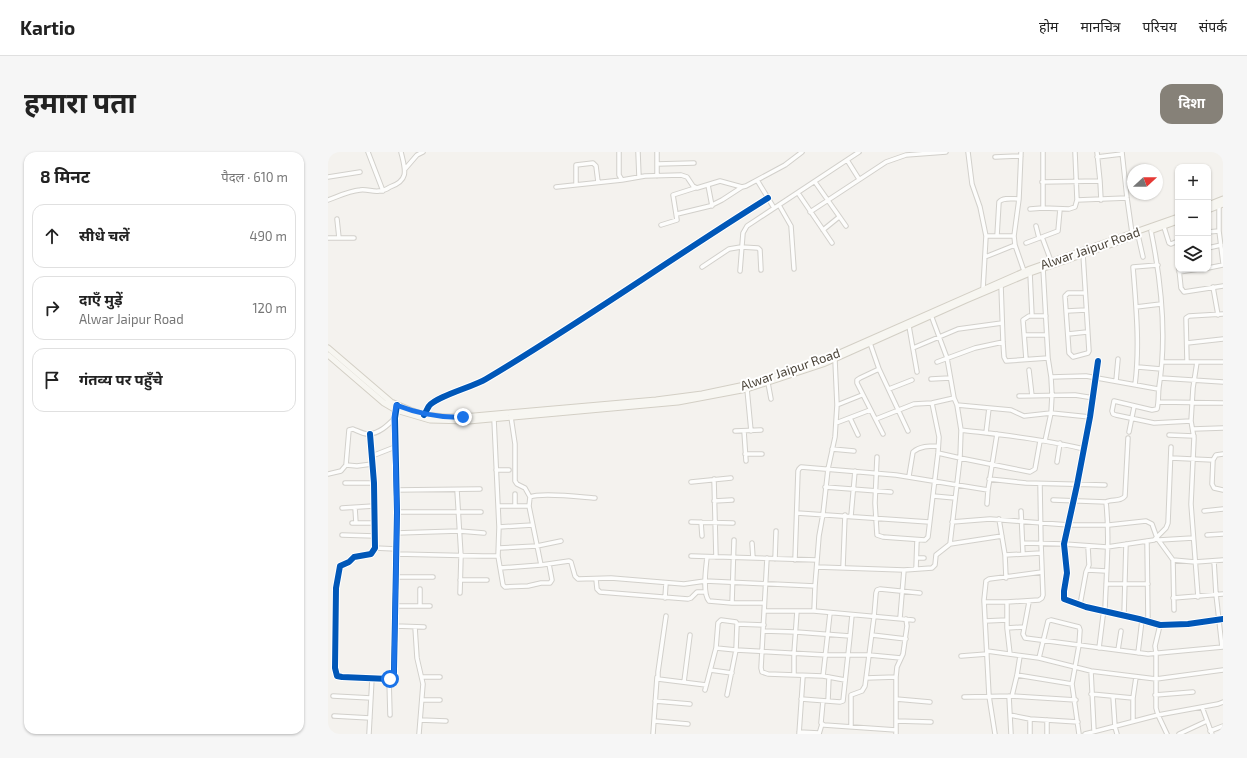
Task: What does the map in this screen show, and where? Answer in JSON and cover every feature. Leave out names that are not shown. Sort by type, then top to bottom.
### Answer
[{"type":"main road","points":[[1211,204],[1223,199]]},
{"type":"main road","points":[[1211,209],[1221,205]]},
{"type":"main road","name":"Alwar Jaipur Road","points":[[328,348],[396,408],[435,416],[505,416],[716,392],[768,379],[834,355],[984,289],[1027,272],[1083,254],[1175,218]]},
{"type":"main road","name":"Alwar Jaipur Road","points":[[328,354],[375,396],[396,408],[417,417],[441,421],[469,421],[494,419],[505,416],[511,417],[657,405],[747,389],[835,360],[1051,261],[1135,234],[1164,227],[1175,222]]},
{"type":"street","points":[[368,152],[383,191]]},
{"type":"street","points":[[401,152],[405,169]]},
{"type":"street","points":[[328,200],[365,189],[377,192],[383,191],[401,182],[405,169],[417,155],[423,152]]},
{"type":"street","points":[[619,152],[619,175],[622,180]]},
{"type":"street","points":[[638,152],[639,177]]},
{"type":"street","points":[[657,152],[657,176]]},
{"type":"street","points":[[677,214],[712,206],[742,187],[751,185],[757,180],[790,162],[802,152]]},
{"type":"street","points":[[740,271],[744,229],[747,226],[859,152]]},
{"type":"street","points":[[810,212],[886,162],[906,155],[946,152]]},
{"type":"street","points":[[968,152],[972,184],[980,207],[986,236],[984,289]]},
{"type":"street","points":[[1043,152],[1043,208]]},
{"type":"street","points":[[1030,209],[1074,208],[1077,200],[1075,152]]},
{"type":"street","points":[[1097,152],[1101,200]]},
{"type":"street","points":[[1077,200],[1127,198],[1122,153],[1098,157]]},
{"type":"street","points":[[995,157],[1021,154],[1019,199],[1014,236],[1015,245],[1027,272],[1032,316]]},
{"type":"street","points":[[847,160],[859,179]]},
{"type":"street","points":[[576,184],[576,166],[593,163],[596,166],[598,182]]},
{"type":"street","points":[[657,164],[694,163]]},
{"type":"street","points":[[328,177],[360,172]]},
{"type":"street","points":[[556,187],[639,177],[684,176],[689,180],[694,188]]},
{"type":"street","points":[[757,180],[774,208]]},
{"type":"street","points":[[661,225],[678,220],[673,195],[720,181],[742,187]]},
{"type":"street","points":[[1042,182],[1100,181]]},
{"type":"street","points":[[815,182],[846,226]]},
{"type":"street","points":[[708,185],[712,206]]},
{"type":"street","points":[[798,193],[832,243]]},
{"type":"street","points":[[424,414],[429,406],[440,399],[484,380],[650,274],[717,229],[768,198]]},
{"type":"street","points":[[997,236],[999,202],[1004,199],[1019,199]]},
{"type":"street","points":[[1127,200],[1135,234],[1143,257]]},
{"type":"street","points":[[779,205],[791,226],[794,269]]},
{"type":"street","points":[[1211,267],[1223,264],[1219,230],[1221,224],[1221,205]]},
{"type":"street","points":[[1026,243],[1058,231],[1060,209]]},
{"type":"street","points":[[823,230],[839,217]]},
{"type":"street","points":[[338,219],[339,238]]},
{"type":"street","points":[[1036,226],[1051,261]]},
{"type":"street","points":[[1164,227],[1169,243],[1171,244],[1175,242]]},
{"type":"street","points":[[1211,231],[1219,230]]},
{"type":"street","points":[[1151,231],[1158,265],[1161,304],[1162,362],[1161,378],[1158,389],[1159,402],[1156,410],[1113,402],[1112,411],[1113,414],[1154,423],[1192,421]]},
{"type":"street","points":[[986,236],[1014,236]]},
{"type":"street","points":[[328,238],[354,238]]},
{"type":"street","points":[[985,257],[1015,245]]},
{"type":"street","points":[[1211,247],[1221,245]]},
{"type":"street","points":[[702,268],[729,249],[742,247],[758,248],[760,250],[761,270]]},
{"type":"street","points":[[1083,254],[1086,310],[1088,353],[1073,357],[1069,352],[1065,296],[1066,294],[1085,293]]},
{"type":"street","points":[[1135,385],[1138,366],[1133,267],[1158,265]]},
{"type":"street","points":[[1043,268],[1046,335],[1052,395],[1051,413],[1045,441]]},
{"type":"street","points":[[1179,272],[1181,288],[1184,292],[1223,286]]},
{"type":"street","points":[[1001,285],[1003,342],[1004,357],[1006,361],[1048,358]]},
{"type":"street","points":[[1213,287],[1218,315]]},
{"type":"street","points":[[1136,307],[1161,304]]},
{"type":"street","points":[[1067,311],[1086,310]]},
{"type":"street","points":[[1187,362],[1186,318],[1223,314]]},
{"type":"street","points":[[931,315],[946,358],[954,398],[957,405],[960,430],[960,458],[950,544]]},
{"type":"street","points":[[1026,359],[1024,320],[1032,316],[1046,316]]},
{"type":"street","points":[[913,348],[958,329],[1002,323]]},
{"type":"street","points":[[909,326],[918,372]]},
{"type":"street","points":[[1068,334],[1087,332]]},
{"type":"street","points":[[1025,335],[1046,335]]},
{"type":"street","points":[[1187,343],[1223,339]]},
{"type":"street","points":[[937,362],[975,348],[1003,342]]},
{"type":"street","points":[[870,343],[879,369],[908,431]]},
{"type":"street","points":[[1116,381],[1118,359]]},
{"type":"street","points":[[814,611],[814,586],[819,536],[836,423],[837,405],[835,360]]},
{"type":"street","points":[[1098,361],[1094,398],[1064,544],[1067,572],[1063,596],[1064,599],[1080,605],[1160,625],[1188,624],[1221,619]]},
{"type":"street","points":[[1162,362],[1223,362]]},
{"type":"street","points":[[1197,362],[1194,381],[1192,421],[1194,436],[1190,504],[1198,597]]},
{"type":"street","points":[[1138,366],[1161,369]]},
{"type":"street","points":[[879,369],[857,380],[857,383],[883,434]]},
{"type":"street","points":[[1029,370],[1032,396]]},
{"type":"street","points":[[1051,377],[1076,375],[1158,389]]},
{"type":"street","points":[[931,379],[950,378]]},
{"type":"street","points":[[1161,378],[1223,382]]},
{"type":"street","points":[[889,389],[912,380]]},
{"type":"street","points":[[768,383],[771,399]]},
{"type":"street","points":[[747,389],[751,431]]},
{"type":"street","points":[[837,405],[862,395]]},
{"type":"street","points":[[1019,396],[1075,395],[1094,398]]},
{"type":"street","points":[[876,419],[914,404],[932,403],[954,398]]},
{"type":"street","points":[[1159,402],[1223,403]]},
{"type":"street","points":[[876,457],[875,491],[877,536],[917,540],[927,539],[939,437],[932,403]]},
{"type":"street","points":[[957,405],[1014,411],[1024,416],[1051,413],[1090,417]]},
{"type":"street","points":[[1129,432],[1134,407]]},
{"type":"street","points":[[390,715],[390,679],[394,675],[396,606],[397,512],[394,418],[396,408]]},
{"type":"street","points":[[986,433],[989,408]]},
{"type":"street","points":[[836,423],[870,410]]},
{"type":"street","points":[[511,417],[514,444],[515,481],[517,484],[525,488],[530,497],[529,506],[541,565]]},
{"type":"street","points":[[328,474],[341,471],[346,465],[349,430],[353,429],[370,434],[388,426],[394,418]]},
{"type":"street","points":[[850,418],[858,435]]},
{"type":"street","points":[[494,419],[499,527],[498,556],[504,587],[550,583],[552,580],[549,564]]},
{"type":"street","points":[[1193,429],[1223,428]]},
{"type":"street","points":[[735,431],[761,430]]},
{"type":"street","points":[[960,430],[1060,443],[1084,449]]},
{"type":"street","points":[[744,431],[746,461]]},
{"type":"street","points":[[370,434],[374,483],[375,548],[371,554],[354,557],[349,562],[341,564],[336,588],[336,673],[338,676],[342,677],[390,679]]},
{"type":"street","points":[[987,504],[989,479],[997,434]]},
{"type":"street","points":[[1169,435],[1194,436]]},
{"type":"street","points":[[1053,500],[1106,502],[1121,499],[1125,496],[1128,438]]},
{"type":"street","points":[[938,453],[1030,472],[1034,471],[1040,441]]},
{"type":"street","points":[[1057,462],[1060,443]]},
{"type":"street","points":[[909,476],[914,450],[922,447],[938,446]]},
{"type":"street","points":[[372,456],[395,447]]},
{"type":"street","points":[[1158,539],[1168,523],[1171,447]]},
{"type":"street","points":[[832,449],[854,451]]},
{"type":"street","points":[[745,454],[762,454]]},
{"type":"street","points":[[1223,454],[1216,455],[1213,460],[1212,484],[1214,488],[1223,490]]},
{"type":"street","points":[[1171,458],[1213,460]]},
{"type":"street","points":[[346,465],[357,466],[372,464]]},
{"type":"street","points":[[795,560],[799,469],[801,467],[909,476],[988,490]]},
{"type":"street","points":[[496,470],[509,470]]},
{"type":"street","points":[[851,516],[855,471]]},
{"type":"street","points":[[691,482],[730,478]]},
{"type":"street","points":[[714,479],[716,557]]},
{"type":"street","points":[[989,479],[1040,484],[1105,486]]},
{"type":"street","points":[[345,483],[374,483]]},
{"type":"street","points":[[984,602],[1029,602],[1042,598],[1040,484]]},
{"type":"street","points":[[826,487],[891,492]]},
{"type":"street","points":[[396,490],[480,489]]},
{"type":"street","points":[[458,490],[460,593]]},
{"type":"street","points":[[515,494],[515,506]]},
{"type":"street","points":[[530,497],[535,495],[551,495],[595,498]]},
{"type":"street","points":[[932,496],[955,498]]},
{"type":"street","points":[[714,501],[732,500]]},
{"type":"street","points":[[1099,648],[1105,611],[1106,547],[1108,525],[1106,502]]},
{"type":"street","points":[[342,508],[374,506]]},
{"type":"street","points":[[498,506],[529,506]]},
{"type":"street","points":[[355,508],[354,523],[374,523]]},
{"type":"street","points":[[1204,511],[1223,509]]},
{"type":"street","points":[[1021,511],[1023,554]]},
{"type":"street","points":[[397,512],[481,512]]},
{"type":"street","points":[[797,513],[929,522]]},
{"type":"street","points":[[843,567],[845,516]]},
{"type":"street","points":[[952,522],[978,519],[1022,520],[1069,525],[1108,525],[1131,522],[1150,522],[1158,539],[1173,560],[1174,610]]},
{"type":"street","points":[[999,519],[1006,578]]},
{"type":"street","points":[[691,522],[733,523]]},
{"type":"street","points":[[701,522],[702,536]]},
{"type":"street","points":[[499,527],[533,525]]},
{"type":"street","points":[[396,533],[459,531],[484,533]]},
{"type":"street","points":[[775,559],[776,531]]},
{"type":"street","points":[[1206,535],[1223,534]]},
{"type":"street","points":[[342,535],[375,536]]},
{"type":"street","points":[[817,567],[904,570],[934,567],[936,555],[950,544],[1002,536]]},
{"type":"street","points":[[1023,543],[1106,547],[1158,539],[1193,538]]},
{"type":"street","points":[[732,603],[734,540]]},
{"type":"street","points":[[916,569],[917,540]]},
{"type":"street","points":[[498,548],[537,546],[561,541]]},
{"type":"street","points":[[1147,541],[1148,622]]},
{"type":"street","points":[[752,543],[753,558]]},
{"type":"street","points":[[1124,615],[1126,544]]},
{"type":"street","points":[[1080,605],[1086,572],[1088,570],[1088,547]]},
{"type":"street","points":[[375,548],[396,549]]},
{"type":"street","points":[[1004,555],[1041,553]]},
{"type":"street","points":[[396,554],[498,556]]},
{"type":"street","points":[[691,556],[817,560]]},
{"type":"street","points":[[707,557],[705,592],[709,601],[764,603]]},
{"type":"street","points":[[767,558],[762,672],[768,674],[823,676],[845,680]]},
{"type":"street","points":[[916,558],[924,558]]},
{"type":"street","points":[[1173,560],[1195,562],[1223,560]]},
{"type":"street","points":[[500,568],[569,561],[572,564],[576,578],[582,580],[611,578],[684,584],[705,582],[814,586]]},
{"type":"street","points":[[1029,602],[1023,634],[1025,638],[1138,653],[1156,653],[1222,647],[1221,619],[1216,594],[1214,561]]},
{"type":"street","points":[[900,618],[904,570]]},
{"type":"street","points":[[1088,570],[1106,571]]},
{"type":"street","points":[[995,734],[989,696],[984,602],[986,581],[989,579],[1006,578],[1042,572]]},
{"type":"street","points":[[396,577],[433,578]]},
{"type":"street","points":[[596,579],[600,592],[688,600],[697,592],[705,592]]},
{"type":"street","points":[[460,580],[488,580]]},
{"type":"street","points":[[665,598],[666,583]]},
{"type":"street","points":[[1106,584],[1148,584]]},
{"type":"street","points":[[420,589],[420,606]]},
{"type":"street","points":[[850,727],[851,695],[863,690],[866,678],[876,593],[878,590],[920,593]]},
{"type":"street","points":[[1173,598],[1223,594]]},
{"type":"street","points":[[1008,602],[1007,628],[1010,654]]},
{"type":"street","points":[[396,606],[430,606]]},
{"type":"street","points":[[764,610],[814,611],[913,620]]},
{"type":"street","points":[[794,675],[797,611]]},
{"type":"street","points":[[823,676],[830,613]]},
{"type":"street","points":[[801,699],[843,701],[852,615]]},
{"type":"street","points":[[653,734],[657,677],[666,616]]},
{"type":"street","points":[[822,724],[896,732],[896,677],[897,667],[906,639],[906,619]]},
{"type":"street","points":[[985,621],[1007,620]]},
{"type":"street","points":[[1039,658],[1047,622],[1051,620],[1079,627],[1079,645],[1072,684],[1076,700],[1080,734]]},
{"type":"street","points":[[1138,653],[1142,620]]},
{"type":"street","points":[[657,677],[659,679],[684,682],[706,688],[716,648],[719,621],[736,622],[737,624],[764,625]]},
{"type":"street","points":[[728,695],[736,650],[737,624]]},
{"type":"street","points":[[1160,625],[1155,646],[1155,695],[1158,715],[1167,734]]},
{"type":"street","points":[[395,626],[424,627]]},
{"type":"street","points":[[415,627],[417,658],[422,677],[420,734]]},
{"type":"street","points":[[1007,628],[1024,628]]},
{"type":"street","points":[[763,631],[850,636]]},
{"type":"street","points":[[1118,650],[1122,631]]},
{"type":"street","points":[[684,682],[690,635]]},
{"type":"street","points":[[872,635],[906,639]]},
{"type":"street","points":[[716,648],[826,656],[869,655],[901,658]]},
{"type":"street","points":[[961,656],[987,652],[1010,654],[1039,658],[1091,671],[1156,679],[1223,670]]},
{"type":"street","points":[[1012,734],[1010,696],[1018,675],[1020,656]]},
{"type":"street","points":[[710,670],[732,673]]},
{"type":"street","points":[[1091,671],[1094,731]]},
{"type":"street","points":[[1018,675],[1072,684]]},
{"type":"street","points":[[803,676],[799,733],[819,734],[822,724],[823,701]]},
{"type":"street","points":[[422,677],[440,677]]},
{"type":"street","points":[[828,701],[829,677]]},
{"type":"street","points":[[866,678],[896,677]]},
{"type":"street","points":[[1134,720],[1133,698],[1136,677]]},
{"type":"street","points":[[369,734],[372,678]]},
{"type":"street","points":[[1155,695],[1193,692]]},
{"type":"street","points":[[1091,694],[1133,698]]},
{"type":"street","points":[[333,696],[371,698]]},
{"type":"street","points":[[964,697],[1010,696],[1076,700]]},
{"type":"street","points":[[1113,697],[1115,727],[1117,734]]},
{"type":"street","points":[[896,699],[930,702]]},
{"type":"street","points":[[422,700],[440,700]]},
{"type":"street","points":[[655,701],[690,704]]},
{"type":"street","points":[[1085,734],[1115,727],[1134,720],[1223,702]]},
{"type":"street","points":[[1202,707],[1211,732],[1223,726]]},
{"type":"street","points":[[1010,715],[1030,719],[1078,722]]},
{"type":"street","points":[[334,716],[370,718]]},
{"type":"street","points":[[1030,719],[1030,734]]},
{"type":"street","points":[[420,720],[446,721]]},
{"type":"street","points":[[1047,720],[1047,734]]},
{"type":"street","points":[[654,721],[688,724]]},
{"type":"street","points":[[896,721],[931,722]]},
{"type":"street","points":[[1179,734],[1207,721]]},
{"type":"street","points":[[878,729],[878,734]]},
{"type":"cycle path","points":[[424,415],[433,402],[486,379],[768,198]]},
{"type":"cycle path","points":[[1098,361],[1090,417],[1064,544],[1067,573],[1064,599],[1086,607],[1160,625],[1188,624],[1223,619]]},
{"type":"cycle path","points":[[370,434],[374,483],[375,548],[371,554],[354,557],[349,562],[340,566],[336,588],[335,668],[337,676],[389,679],[394,675],[397,512],[395,418],[397,405]]},
{"type":"route","points":[[390,679],[394,675],[396,606],[397,512],[394,418],[396,405],[415,412],[435,416],[463,417]]}]
